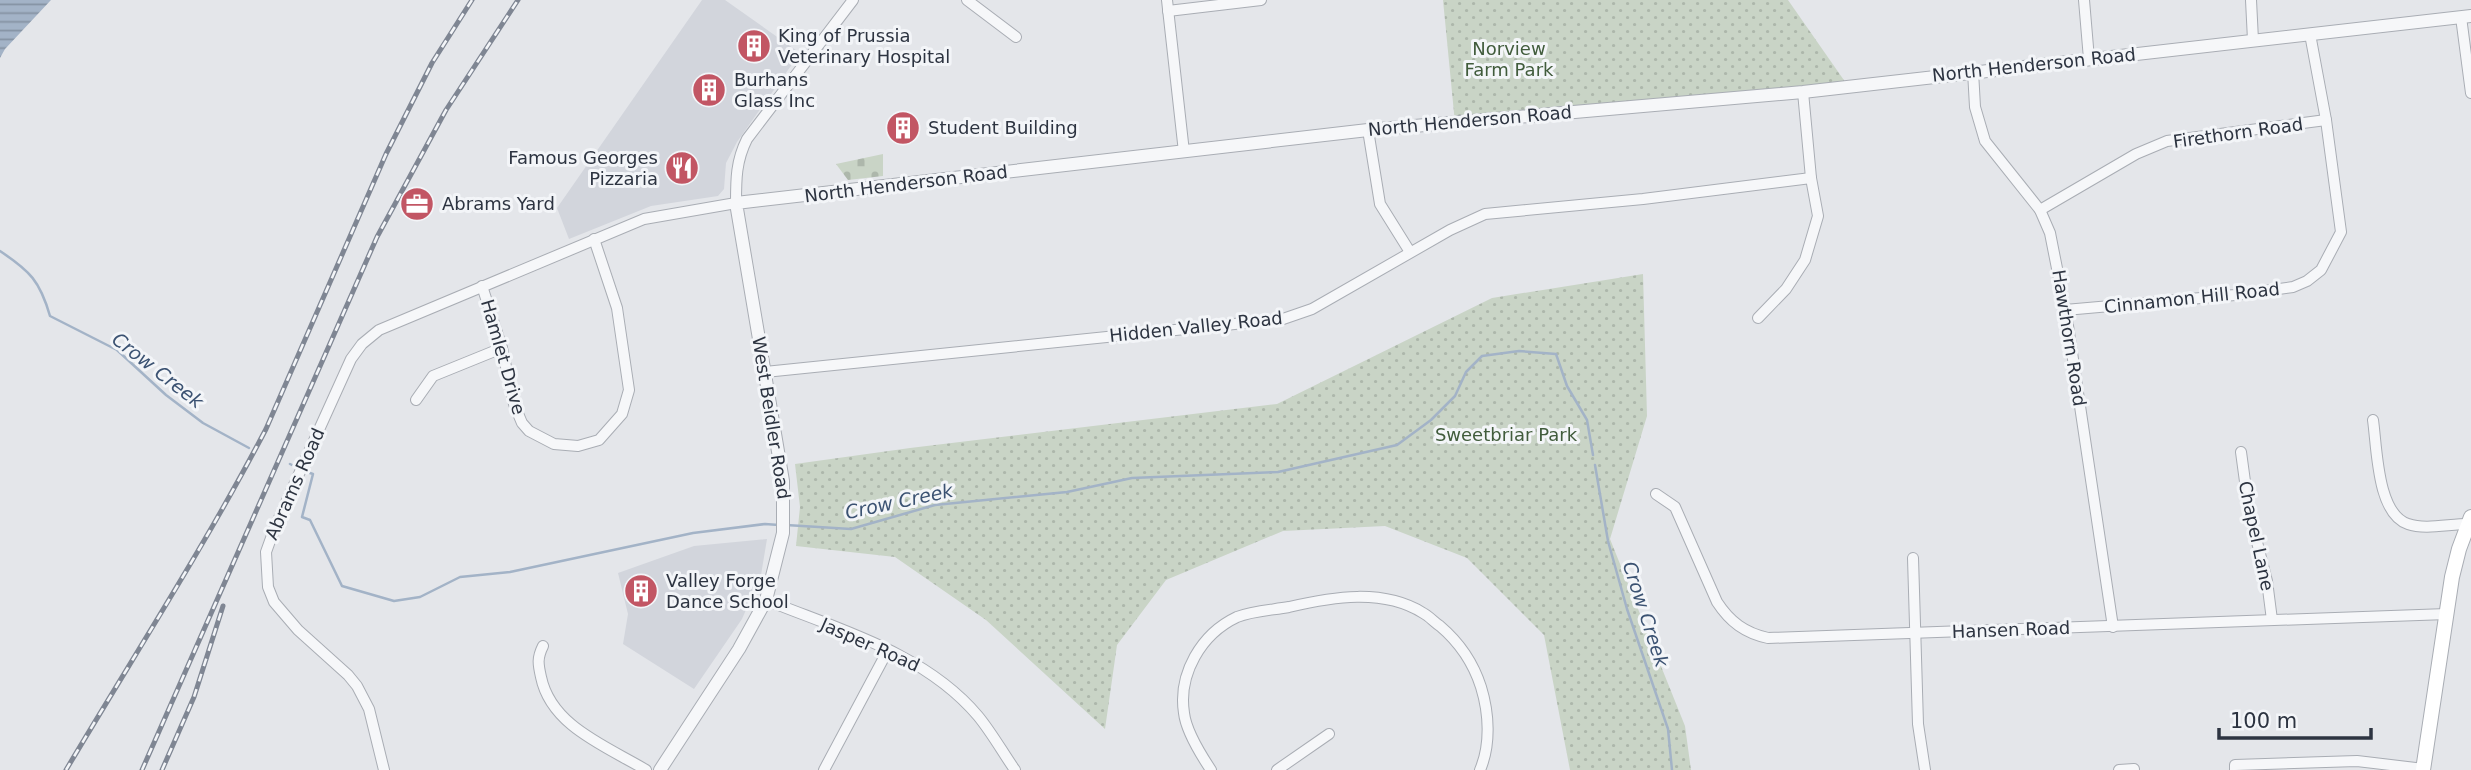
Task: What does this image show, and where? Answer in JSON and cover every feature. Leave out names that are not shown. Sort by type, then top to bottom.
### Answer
[{"type":"main road","points":[[2423,769],[2455,563],[2469,520]]},
{"type":"street","points":[[736,203],[739,155],[747,139],[853,0]]},
{"type":"street","points":[[967,0],[1016,37]]},
{"type":"street","points":[[1184,152],[1168,5],[1261,0]]},
{"type":"street","points":[[2084,0],[2089,58]]},
{"type":"street","points":[[2250,0],[2253,40]]},
{"type":"street","points":[[2466,17],[2471,93]]},
{"type":"street","name":"North Henderson Road","points":[[482,286],[644,219],[736,203],[1368,130],[1804,92],[2466,17]]},
{"type":"street","name":"Cinnamon Hill Road","points":[[2066,310],[2235,295],[2293,287],[2307,281],[2321,270],[2341,232],[2326,120],[2310,34]]},
{"type":"street","name":"Hawthorn Road","points":[[1973,71],[1975,107],[1985,141],[2040,210],[2050,233],[2066,310],[2113,626]]},
{"type":"street","points":[[1758,318],[1786,289],[1805,260],[1818,216],[1811,178],[1804,92]]},
{"type":"street","name":"Firethorn Road","points":[[2040,210],[2136,154],[2166,141],[2326,120]]},
{"type":"street","points":[[1368,130],[1380,204],[1410,252]]},
{"type":"street","name":"Hidden Valley Road","points":[[765,372],[1283,319],[1312,309],[1468,220],[1496,212],[1643,199],[1811,178]]},
{"type":"street","name":"West Beidler Road","points":[[660,770],[739,649],[766,600],[783,533],[783,481],[736,203]]},
{"type":"street","name":"Hamlet Drive","points":[[482,286],[502,348],[514,404],[529,431],[554,444],[578,446],[599,440],[622,414],[629,390],[617,309],[594,239]]},
{"type":"street","name":"Abrams Road","points":[[384,770],[364,697],[348,675],[284,616],[268,587],[266,552],[351,359],[367,339],[379,330],[482,286]]},
{"type":"street","points":[[416,400],[433,376],[502,348]]},
{"type":"street","points":[[2373,420],[2384,494],[2392,513],[2410,525],[2469,520]]},
{"type":"street","name":"Chapel Lane","points":[[2241,452],[2249,511],[2265,567],[2272,621]]},
{"type":"street","name":"Hansen Road","points":[[1656,494],[1675,507],[1722,611],[1747,632],[1779,639],[2447,614]]},
{"type":"street","points":[[1913,558],[1919,724],[1925,770]]},
{"type":"street","points":[[1211,770],[1184,715],[1182,687],[1190,664],[1204,644],[1224,624],[1240,616],[1339,598],[1374,597],[1397,601],[1426,614],[1456,641],[1475,666],[1487,707],[1488,723],[1484,761],[1480,770]]},
{"type":"street","name":"Jasper Road","points":[[766,600],[888,650],[941,681],[978,716],[1015,770]]},
{"type":"street","points":[[543,646],[537,658],[546,696],[554,709],[576,729],[646,770]]},
{"type":"street","points":[[824,770],[888,650]]},
{"type":"street","points":[[1277,770],[1329,734]]},
{"type":"street","points":[[2235,768],[2357,761],[2423,769]]},
{"type":"street","points":[[2119,770],[2134,769]]},
{"type":"shaded area","points":[[702,0],[725,0],[800,53],[737,142],[726,163],[724,189],[718,196],[651,206],[569,239],[557,208]]},
{"type":"shaded area","points":[[767,539],[761,575],[742,619],[694,689],[623,644],[628,614],[618,573],[694,546]]},
{"type":"green space","name":"Norview Farm Park","points":[[1443,0],[1788,0],[1848,86],[1455,123]]},
{"type":"green space","points":[[883,154],[883,176],[848,180],[836,164]]},
{"type":"green space","name":"Sweetbriar Park","points":[[1643,274],[1647,416],[1610,539],[1685,726],[1691,770],[1570,770],[1544,635],[1467,558],[1385,526],[1283,531],[1166,580],[1117,645],[1105,729],[986,620],[895,557],[796,546],[800,507],[795,464],[1277,404],[1492,298]]},
{"type":"water","points":[[0,0],[51,0],[5,49],[0,58]]},
{"type":"waterway","name":"Crow Creek","points":[[0,251],[19,265],[38,285],[50,316],[117,350],[166,395],[203,423],[249,448]]},
{"type":"waterway","name":"Crow Creek","points":[[786,525],[851,529],[935,505],[1067,492],[1132,478],[1278,472],[1397,445],[1431,420],[1455,396],[1466,372],[1482,356],[1519,351],[1556,354],[1567,386],[1587,420],[1593,455]]},
{"type":"waterway","name":"Crow Creek","points":[[290,464],[298,468]]},
{"type":"waterway","name":"Crow Creek","points":[[1595,465],[1608,541],[1627,609],[1668,729],[1672,770]]},
{"type":"waterway","name":"Crow Creek","points":[[304,471],[313,474],[302,517],[310,520],[342,586],[394,601],[420,597],[460,577],[510,572],[693,533],[765,524],[779,525]]},
{"type":"railway","points":[[66,770],[243,473],[266,429],[386,154],[432,63],[472,0]]},
{"type":"railway","points":[[142,770],[377,237],[446,110],[518,0]]},
{"type":"railway","points":[[162,770],[194,697],[223,606]]},
{"type":"place","name":"King of Prussia Veterinary Hospital","points":[[754,46]]},
{"type":"place","name":"Burhans Glass Inc","points":[[709,90]]},
{"type":"place","name":"Student Building","points":[[903,128]]},
{"type":"place","name":"Famous Georges Pizzaria","points":[[682,168]]},
{"type":"place","name":"Abrams Yard","points":[[417,204]]},
{"type":"place","name":"Valley Forge Dance School","points":[[641,591]]}]
